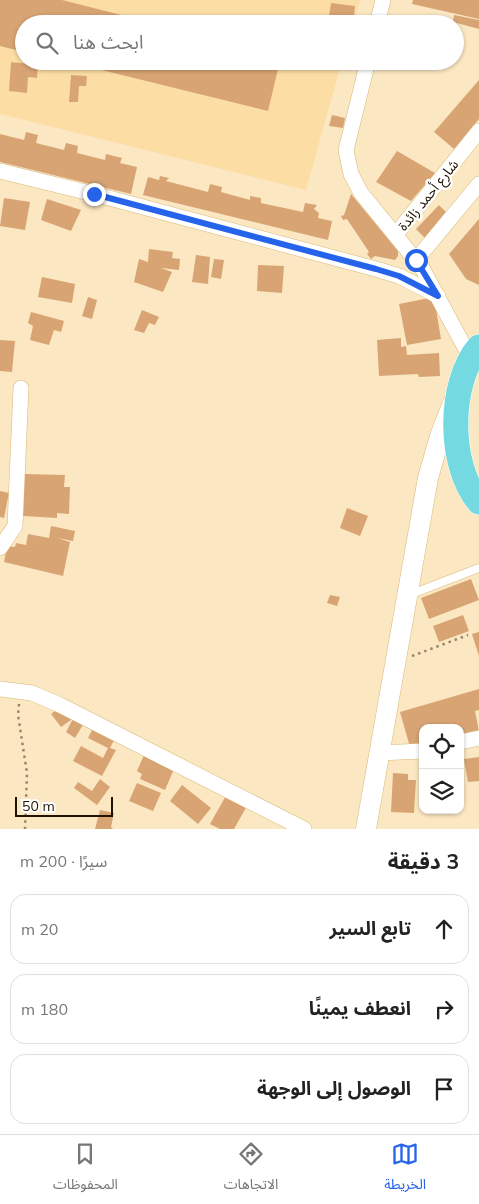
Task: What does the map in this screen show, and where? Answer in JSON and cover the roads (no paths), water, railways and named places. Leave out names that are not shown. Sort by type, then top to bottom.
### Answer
[{"type":"main road","points":[[475,352],[458,393],[456,421],[459,455],[476,493]]},
{"type":"street","points":[[379,15],[383,0]]},
{"type":"street","points":[[366,70],[346,150],[351,174],[361,193],[416,260],[475,352]]},
{"type":"street","name":"شارع أحمد زائدة","points":[[396,234],[479,131]]},
{"type":"street","points":[[0,171],[376,269],[399,276],[438,296]]},
{"type":"street","points":[[416,260],[479,184]]},
{"type":"street","points":[[0,548],[15,526],[21,388]]},
{"type":"street","points":[[366,829],[428,478],[440,436],[458,393]]},
{"type":"street","points":[[0,522],[15,526]]},
{"type":"street","points":[[0,689],[32,693],[60,705],[304,829]]},
{"type":"street","points":[[464,741],[479,738]]},
{"type":"street","points":[[378,753],[419,751]]},
{"type":"lane","points":[[406,596],[479,568]]}]
